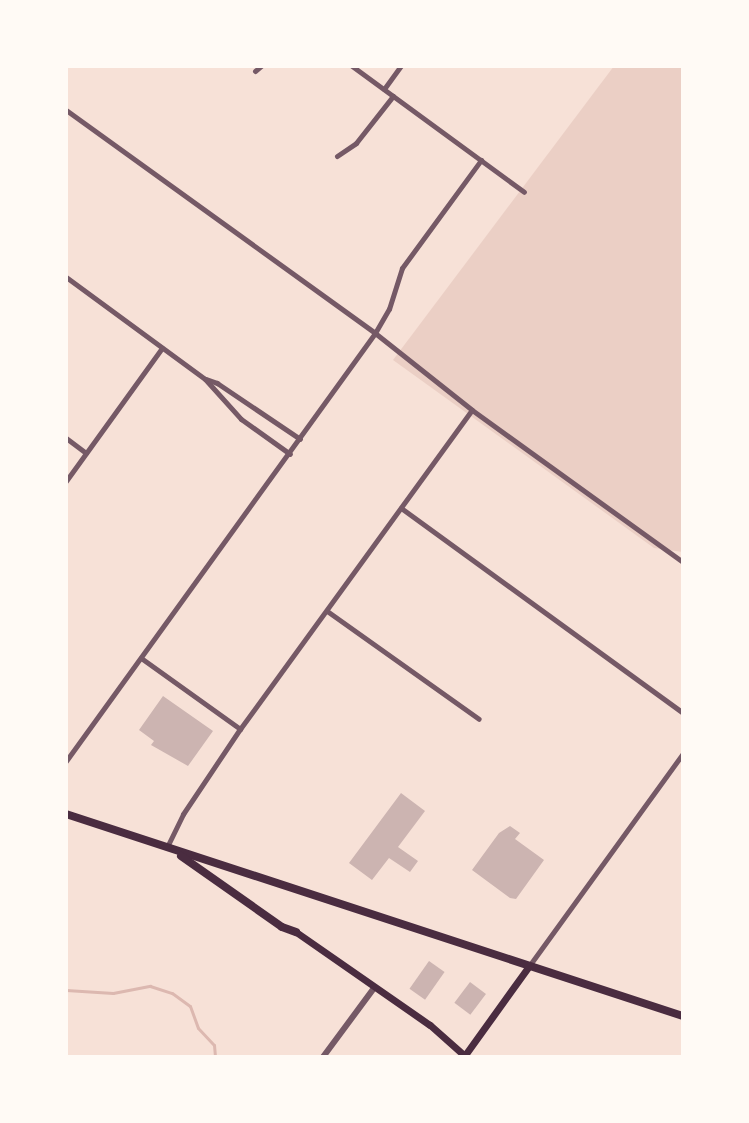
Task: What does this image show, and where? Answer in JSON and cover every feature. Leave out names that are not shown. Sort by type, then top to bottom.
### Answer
[{"type":"main road","points":[[66,814],[683,1016]]},
{"type":"main road","points":[[170,849],[430,1025],[465,1056],[529,966]]},
{"type":"street","points":[[255,71],[261,66]]},
{"type":"street","points":[[352,66],[524,192]]},
{"type":"street","points":[[384,89],[401,66]]},
{"type":"street","points":[[337,156],[356,143],[393,96]]},
{"type":"street","points":[[66,110],[375,333],[472,410],[683,562]]},
{"type":"street","points":[[66,761],[375,333],[389,309],[402,268],[481,160]]},
{"type":"street","points":[[66,277],[205,379],[241,419],[290,454]]},
{"type":"street","points":[[66,481],[162,348]]},
{"type":"street","points":[[205,379],[217,383],[300,439]]},
{"type":"street","points":[[170,849],[183,814],[240,729],[472,410]]},
{"type":"street","points":[[66,438],[86,453]]},
{"type":"street","points":[[401,508],[683,713]]},
{"type":"street","points":[[327,611],[479,719]]},
{"type":"street","points":[[141,658],[240,729]]},
{"type":"street","points":[[529,966],[683,753]]},
{"type":"street","points":[[323,1057],[374,988]]},
{"type":"shaded area","points":[[614,66],[683,66],[683,552],[654,548],[393,360]]},
{"type":"building","points":[[163,696],[213,731],[188,766],[151,745],[154,741],[139,730]]},
{"type":"building","points":[[401,793],[425,811],[398,847],[418,861],[410,872],[389,858],[372,880],[349,863]]},
{"type":"building","points":[[510,826],[520,833],[515,839],[544,860],[516,899],[510,898],[472,870],[499,833]]},
{"type":"building","points":[[429,961],[445,972],[425,1000],[409,989]]},
{"type":"building","points":[[470,982],[486,994],[470,1015],[454,1003]]},
{"type":"waterway","points":[[66,990],[113,993],[150,986],[172,993],[190,1006],[198,1028],[214,1045],[215,1057]]}]
